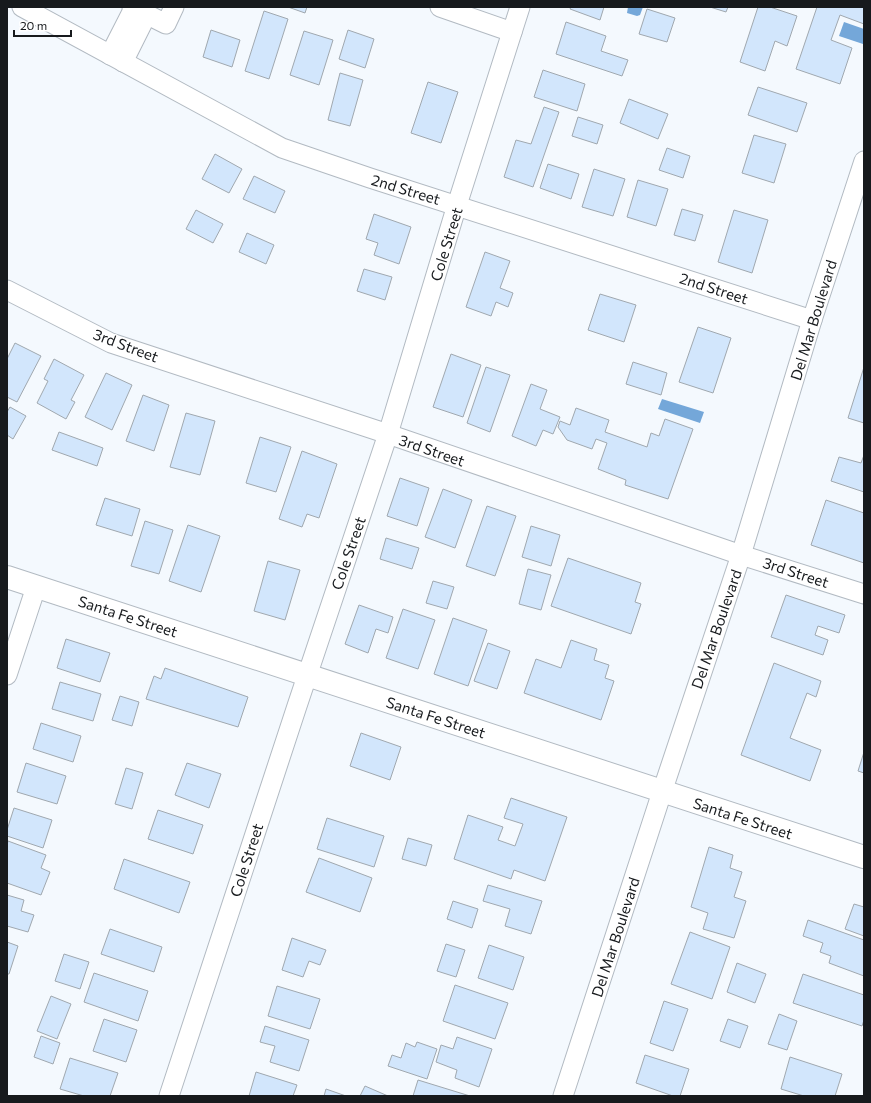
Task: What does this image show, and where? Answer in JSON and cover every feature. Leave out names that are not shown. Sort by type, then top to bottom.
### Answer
[{"type":"main road","name":"Santa Fe Street","points":[[7,577],[864,857]]},
{"type":"street","name":"2nd Street","points":[[22,7],[282,148],[370,178],[812,320]]},
{"type":"street","points":[[116,58],[138,10],[166,24],[174,7]]},
{"type":"street","points":[[440,7],[512,32]]},
{"type":"street","name":"Cole Street","points":[[168,1096],[388,434],[457,205],[520,7]]},
{"type":"street","name":"Del Mar Boulevard","points":[[563,1096],[741,555],[812,320],[864,161]]},
{"type":"street","name":"3rd Street","points":[[7,290],[111,343],[388,434],[741,555],[864,594]]},
{"type":"street","points":[[7,675],[36,586]]},
{"type":"water","points":[[628,7],[643,7],[640,15],[637,16],[627,13]]},
{"type":"water","points":[[844,22],[864,29],[863,44],[839,36]]},
{"type":"water","points":[[662,399],[704,412],[700,423],[658,409]]},
{"type":"building","points":[[288,7],[307,7],[305,13]]},
{"type":"building","points":[[571,7],[604,7],[600,20],[570,9]]},
{"type":"building","points":[[710,7],[728,7],[726,12]]},
{"type":"building","points":[[758,7],[770,7],[797,16],[787,46],[775,41],[765,71],[740,62]]},
{"type":"building","points":[[817,7],[864,7],[864,24],[840,15],[831,40],[852,48],[840,84],[796,69]]},
{"type":"building","points":[[647,9],[675,18],[667,42],[639,34]]},
{"type":"building","points":[[264,11],[288,19],[269,79],[245,71]]},
{"type":"building","points":[[566,22],[606,36],[601,51],[628,60],[622,76],[556,54]]},
{"type":"building","points":[[211,30],[240,40],[232,67],[203,57]]},
{"type":"building","points":[[348,30],[374,39],[365,68],[339,59]]},
{"type":"building","points":[[304,31],[333,40],[319,85],[290,75]]},
{"type":"building","points":[[543,70],[585,84],[577,111],[534,97]]},
{"type":"building","points":[[340,73],[363,80],[350,126],[328,120]]},
{"type":"building","points":[[428,82],[458,92],[441,143],[411,133]]},
{"type":"building","points":[[758,87],[807,103],[797,132],[748,115]]},
{"type":"building","points":[[629,99],[668,114],[658,139],[620,123]]},
{"type":"building","points":[[544,107],[559,112],[533,187],[504,177],[516,140],[531,144]]},
{"type":"building","points":[[578,117],[603,125],[597,144],[572,136]]},
{"type":"building","points":[[754,135],[786,144],[774,183],[742,173]]},
{"type":"building","points":[[667,148],[690,156],[683,178],[659,170]]},
{"type":"building","points":[[215,154],[242,169],[229,193],[202,179]]},
{"type":"building","points":[[548,164],[579,174],[571,199],[540,188]]},
{"type":"building","points":[[594,169],[625,179],[613,216],[582,207]]},
{"type":"building","points":[[254,176],[285,191],[275,213],[243,199]]},
{"type":"building","points":[[638,180],[668,189],[656,226],[627,217]]},
{"type":"building","points":[[682,209],[703,215],[695,241],[674,235]]},
{"type":"building","points":[[196,210],[223,224],[213,243],[186,229]]},
{"type":"building","points":[[734,210],[768,220],[752,273],[718,262]]},
{"type":"building","points":[[374,214],[411,227],[399,264],[374,255],[378,243],[366,239]]},
{"type":"building","points":[[247,233],[274,245],[266,264],[239,252]]},
{"type":"building","points":[[485,252],[510,261],[500,288],[513,293],[508,307],[496,302],[491,316],[466,307]]},
{"type":"building","points":[[364,269],[392,277],[385,300],[357,291]]},
{"type":"building","points":[[600,294],[636,305],[624,342],[588,330]]},
{"type":"building","points":[[698,327],[731,338],[713,393],[679,382]]},
{"type":"building","points":[[15,343],[41,356],[17,402],[7,397],[7,359]]},
{"type":"building","points":[[451,354],[481,365],[463,417],[433,407]]},
{"type":"building","points":[[54,359],[84,375],[71,400],[75,402],[66,419],[37,403],[48,381],[44,379]]},
{"type":"building","points":[[633,362],[667,373],[661,395],[626,384]]},
{"type":"building","points":[[486,367],[510,375],[490,432],[467,423]]},
{"type":"building","points":[[864,367],[864,423],[848,418]]},
{"type":"building","points":[[106,373],[132,385],[112,430],[85,417]]},
{"type":"building","points":[[531,384],[547,390],[540,409],[560,417],[553,434],[543,430],[536,446],[512,436]]},
{"type":"building","points":[[143,395],[169,405],[154,451],[126,441]]},
{"type":"building","points":[[10,407],[26,416],[13,439],[7,435],[7,412]]},
{"type":"building","points":[[576,408],[609,420],[605,432],[647,447],[651,433],[659,436],[665,419],[693,429],[668,499],[625,485],[626,480],[598,469],[607,443],[596,439],[592,449],[567,440],[558,427],[560,421],[570,425]]},
{"type":"building","points":[[186,413],[215,421],[200,475],[170,467]]},
{"type":"building","points":[[59,432],[103,448],[97,466],[52,450]]},
{"type":"building","points":[[260,437],[291,447],[276,492],[246,483]]},
{"type":"building","points":[[302,451],[337,464],[319,518],[307,514],[302,527],[279,519]]},
{"type":"building","points":[[864,455],[864,492],[831,481],[839,457],[861,463]]},
{"type":"building","points":[[400,478],[429,488],[417,526],[387,516]]},
{"type":"building","points":[[443,489],[472,500],[455,548],[425,537]]},
{"type":"building","points":[[105,498],[140,509],[132,536],[96,525]]},
{"type":"building","points":[[826,500],[864,513],[864,563],[811,545]]},
{"type":"building","points":[[487,506],[516,516],[495,576],[466,566]]},
{"type":"building","points":[[145,521],[173,530],[159,574],[131,566]]},
{"type":"building","points":[[188,525],[220,536],[201,592],[169,581]]},
{"type":"building","points":[[531,526],[560,535],[551,566],[522,557]]},
{"type":"building","points":[[386,538],[419,548],[412,569],[380,559]]},
{"type":"building","points":[[568,558],[641,583],[635,602],[641,604],[631,634],[551,606]]},
{"type":"building","points":[[268,561],[300,570],[285,620],[254,611]]},
{"type":"building","points":[[528,569],[551,575],[541,610],[519,604]]},
{"type":"building","points":[[433,581],[454,587],[447,609],[426,603]]},
{"type":"building","points":[[786,595],[845,615],[839,633],[818,626],[815,635],[828,640],[823,655],[771,637]]},
{"type":"building","points":[[359,605],[393,617],[388,633],[376,629],[368,653],[345,644]]},
{"type":"building","points":[[403,609],[435,620],[418,669],[386,658]]},
{"type":"building","points":[[453,618],[487,630],[468,686],[434,674]]},
{"type":"building","points":[[66,639],[110,653],[100,682],[57,668]]},
{"type":"building","points":[[571,640],[597,649],[594,660],[609,665],[605,678],[614,681],[601,720],[524,693],[536,659],[561,668]]},
{"type":"building","points":[[488,643],[510,651],[497,689],[474,681]]},
{"type":"building","points":[[774,663],[821,681],[816,697],[807,693],[790,738],[821,750],[810,781],[741,755]]},
{"type":"building","points":[[165,668],[248,697],[238,727],[146,699],[154,676],[161,679]]},
{"type":"building","points":[[60,682],[101,694],[93,721],[52,709]]},
{"type":"building","points":[[120,696],[139,702],[132,726],[112,720]]},
{"type":"building","points":[[41,723],[81,736],[73,762],[33,749]]},
{"type":"building","points":[[361,733],[401,747],[390,780],[350,766]]},
{"type":"building","points":[[864,752],[864,773],[858,771]]},
{"type":"building","points":[[26,763],[66,776],[57,804],[17,792]]},
{"type":"building","points":[[187,763],[221,774],[209,808],[175,795]]},
{"type":"building","points":[[126,768],[143,773],[132,809],[115,804]]},
{"type":"building","points":[[511,798],[567,817],[545,881],[514,870],[511,879],[454,859],[468,815],[503,827],[498,840],[515,846],[523,824],[504,818]]},
{"type":"building","points":[[14,808],[52,820],[43,848],[7,836],[7,830]]},
{"type":"building","points":[[158,810],[203,825],[193,854],[148,839]]},
{"type":"building","points":[[327,818],[384,836],[374,867],[317,849]]},
{"type":"building","points":[[408,838],[432,845],[426,866],[402,859]]},
{"type":"building","points":[[8,841],[46,855],[41,868],[50,872],[41,895],[7,883]]},
{"type":"building","points":[[709,847],[733,855],[730,868],[742,872],[734,897],[746,901],[734,938],[703,929],[708,913],[691,907]]},
{"type":"building","points":[[319,858],[372,878],[360,912],[306,892]]},
{"type":"building","points":[[124,859],[190,882],[179,913],[114,889]]},
{"type":"building","points":[[488,885],[542,901],[531,934],[505,926],[510,909],[483,901]]},
{"type":"building","points":[[7,895],[24,900],[21,911],[34,915],[28,932],[7,926]]},
{"type":"building","points":[[453,901],[478,909],[472,928],[447,919]]},
{"type":"building","points":[[854,904],[864,907],[864,936],[845,929]]},
{"type":"building","points":[[808,920],[864,940],[864,976],[829,963],[831,956],[820,952],[823,943],[803,936]]},
{"type":"building","points":[[110,929],[162,947],[154,972],[101,954]]},
{"type":"building","points":[[690,932],[730,947],[712,999],[671,984]]},
{"type":"building","points":[[292,938],[326,950],[320,965],[309,961],[303,977],[282,970]]},
{"type":"building","points":[[7,942],[18,946],[9,974],[7,974]]},
{"type":"building","points":[[446,944],[465,950],[456,977],[437,971]]},
{"type":"building","points":[[489,945],[524,957],[513,990],[478,978]]},
{"type":"building","points":[[64,954],[89,962],[80,989],[55,981]]},
{"type":"building","points":[[737,963],[766,974],[755,1003],[727,992]]},
{"type":"building","points":[[94,973],[148,991],[138,1021],[84,1002]]},
{"type":"building","points":[[803,974],[864,995],[864,1020],[862,1026],[793,1003]]},
{"type":"building","points":[[455,985],[508,1003],[495,1039],[443,1021]]},
{"type":"building","points":[[277,986],[320,999],[310,1029],[268,1016]]},
{"type":"building","points":[[51,996],[71,1004],[57,1039],[37,1031]]},
{"type":"building","points":[[664,1001],[688,1009],[673,1051],[650,1043]]},
{"type":"building","points":[[779,1014],[797,1021],[787,1050],[768,1044]]},
{"type":"building","points":[[104,1019],[137,1030],[126,1062],[93,1051]]},
{"type":"building","points":[[728,1019],[748,1026],[740,1048],[720,1041]]},
{"type":"building","points":[[265,1026],[309,1040],[299,1071],[270,1062],[275,1046],[260,1042]]},
{"type":"building","points":[[41,1036],[60,1043],[53,1064],[34,1057]]},
{"type":"building","points":[[457,1037],[492,1049],[479,1087],[455,1078],[457,1070],[436,1062],[441,1045],[453,1049]]},
{"type":"building","points":[[417,1042],[437,1049],[427,1079],[388,1066],[392,1055],[401,1058],[406,1043],[415,1047]]},
{"type":"building","points":[[645,1055],[689,1069],[680,1096],[673,1096],[636,1083]]},
{"type":"building","points":[[790,1057],[842,1074],[835,1096],[804,1096],[781,1089]]},
{"type":"building","points":[[70,1058],[118,1073],[110,1096],[84,1096],[60,1089]]},
{"type":"building","points":[[256,1072],[297,1085],[293,1096],[249,1096]]},
{"type":"building","points":[[418,1080],[470,1096],[413,1096]]},
{"type":"building","points":[[365,1086],[388,1096],[360,1096]]},
{"type":"building","points":[[326,1089],[346,1096],[324,1096]]}]
